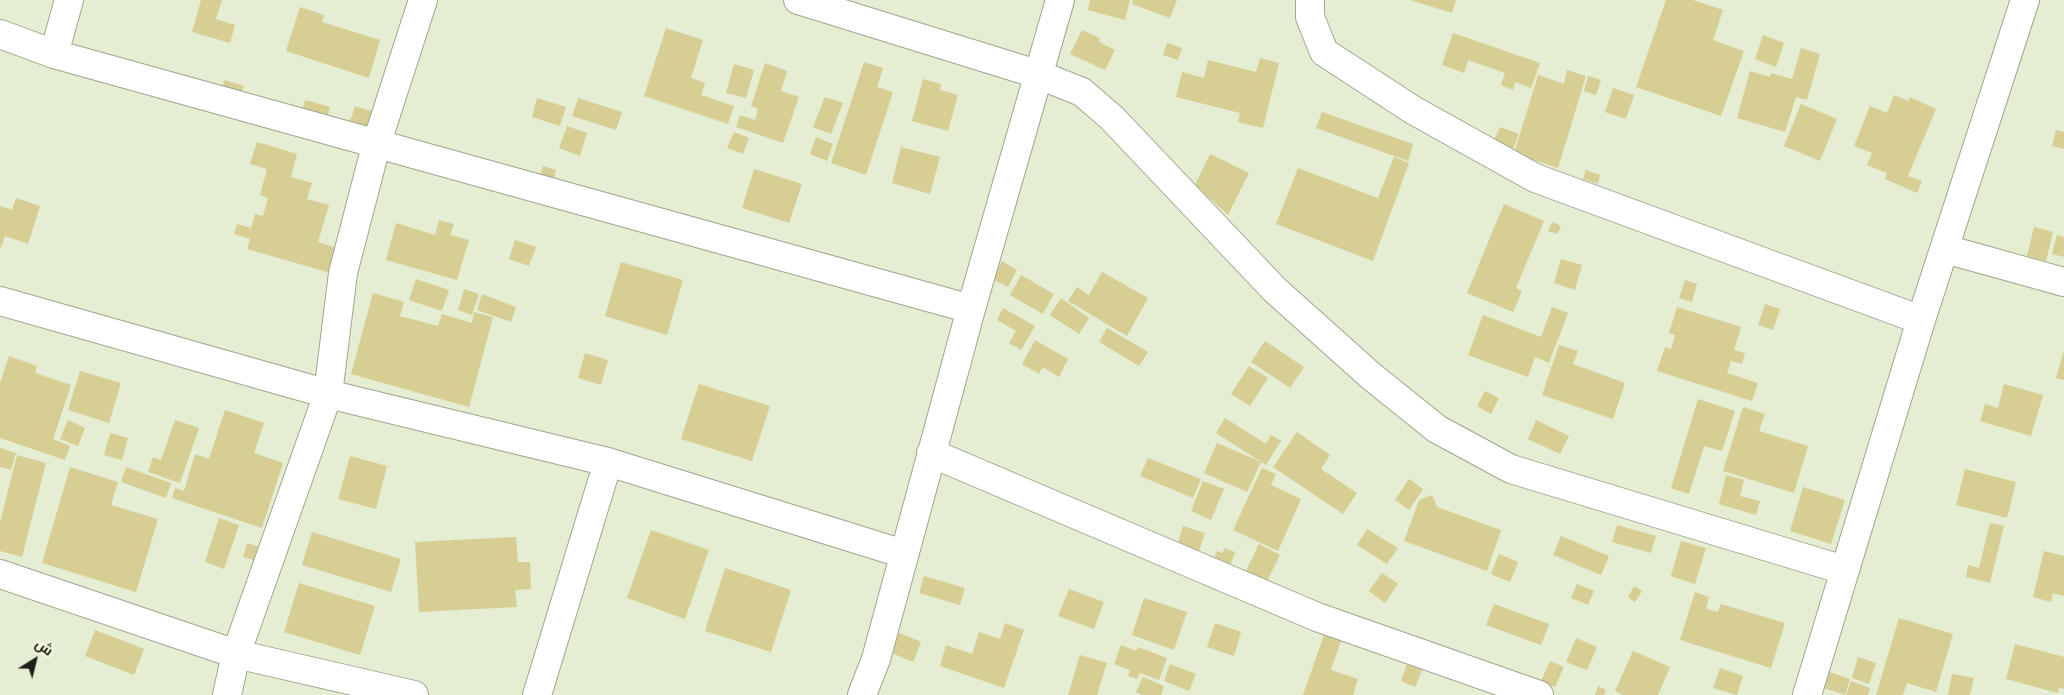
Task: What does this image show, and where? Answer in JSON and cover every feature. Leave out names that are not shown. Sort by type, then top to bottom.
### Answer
[{"type":"street","points":[[54,54],[69,0]]},
{"type":"street","points":[[227,695],[236,654],[328,394],[343,273],[377,142],[423,0]]},
{"type":"street","points":[[798,0],[1037,74],[1082,92],[1112,118],[1276,290],[1371,376],[1437,429],[1511,469],[1844,570]]},
{"type":"street","points":[[862,695],[876,659],[971,309],[1037,74],[1060,0]]},
{"type":"street","points":[[1310,0],[1310,17],[1324,52],[1413,110],[1535,178],[1921,320]]},
{"type":"street","points":[[1807,695],[1921,320],[2026,0]]},
{"type":"street","points":[[0,34],[54,54],[377,142],[971,309]]},
{"type":"street","points":[[1945,249],[2064,282]]},
{"type":"street","points":[[0,301],[328,394],[608,462],[904,554]]},
{"type":"street","points":[[931,453],[1317,617],[1539,695]]},
{"type":"street","points":[[537,695],[608,462]]},
{"type":"street","points":[[0,574],[236,654],[414,695]]},
{"type":"building","points":[[201,0],[222,0],[216,19],[235,25],[230,43],[192,32]]},
{"type":"building","points":[[1090,0],[1130,0],[1125,20],[1088,10]]},
{"type":"building","points":[[1133,0],[1177,0],[1170,18],[1132,4]]},
{"type":"building","points":[[1410,0],[1456,0],[1452,13]]},
{"type":"building","points":[[1666,0],[1693,0],[1723,10],[1713,40],[1744,51],[1721,116],[1636,87]]},
{"type":"building","points":[[300,7],[324,15],[322,22],[380,40],[369,78],[286,51]]},
{"type":"building","points":[[666,28],[703,40],[691,78],[705,83],[701,95],[734,106],[728,124],[644,96]]},
{"type":"building","points":[[1082,30],[1100,38],[1099,42],[1115,50],[1105,70],[1070,54]]},
{"type":"building","points":[[1453,33],[1540,63],[1531,88],[1515,82],[1513,90],[1501,85],[1505,73],[1468,60],[1464,73],[1442,65]]},
{"type":"building","points":[[1763,35],[1784,43],[1776,67],[1755,59]]},
{"type":"building","points":[[1167,43],[1182,48],[1178,60],[1163,55]]},
{"type":"building","points":[[1801,48],[1820,54],[1807,100],[1796,97],[1785,132],[1737,118],[1750,71],[1770,77],[1771,73],[1792,79]]},
{"type":"building","points":[[1260,58],[1279,63],[1263,128],[1238,122],[1240,113],[1176,97],[1182,72],[1204,78],[1208,60],[1256,72]]},
{"type":"building","points":[[864,62],[883,68],[877,87],[893,92],[866,175],[831,163]]},
{"type":"building","points":[[765,63],[787,71],[781,91],[799,97],[783,143],[736,127],[740,115],[755,120],[758,109],[751,106]]},
{"type":"building","points":[[734,64],[754,70],[746,98],[726,93]]},
{"type":"building","points":[[1567,70],[1586,76],[1558,168],[1514,154],[1538,75],[1564,84]]},
{"type":"building","points":[[1588,76],[1601,80],[1596,95],[1584,91]]},
{"type":"building","points":[[923,79],[941,84],[940,90],[958,95],[948,131],[912,121]]},
{"type":"building","points":[[225,80],[244,86],[241,95],[221,90]]},
{"type":"building","points":[[1613,88],[1634,95],[1626,119],[1605,112]]},
{"type":"building","points":[[1894,95],[1908,101],[1910,97],[1936,109],[1908,176],[1922,181],[1917,193],[1885,179],[1887,173],[1867,165],[1872,153],[1854,146],[1870,106],[1887,113]]},
{"type":"building","points":[[825,97],[843,103],[831,134],[813,127]]},
{"type":"building","points":[[537,98],[566,107],[560,126],[532,117]]},
{"type":"building","points":[[578,98],[622,112],[616,130],[572,116]]},
{"type":"building","points":[[305,100],[330,107],[327,118],[302,112]]},
{"type":"building","points":[[1801,104],[1837,119],[1820,161],[1784,146]]},
{"type":"building","points":[[355,106],[377,113],[371,134],[348,128]]},
{"type":"building","points":[[1322,112],[1413,144],[1408,161],[1316,128]]},
{"type":"building","points":[[567,126],[587,133],[580,156],[559,148]]},
{"type":"building","points":[[1500,127],[1519,134],[1512,152],[1492,145]]},
{"type":"building","points":[[2056,130],[2064,132],[2064,149],[2052,146]]},
{"type":"building","points":[[734,132],[749,138],[743,154],[727,148]]},
{"type":"building","points":[[816,137],[833,144],[827,161],[810,154]]},
{"type":"building","points":[[257,142],[297,154],[291,177],[312,183],[307,199],[329,205],[318,242],[341,249],[334,274],[247,249],[250,239],[234,234],[237,224],[251,228],[255,214],[263,216],[268,198],[260,195],[267,169],[250,164]]},
{"type":"building","points":[[901,147],[940,157],[930,194],[892,183]]},
{"type":"building","points":[[1210,154],[1249,173],[1228,215],[1195,185]]},
{"type":"building","points":[[1394,157],[1409,163],[1373,261],[1276,224],[1298,168],[1378,198]]},
{"type":"building","points":[[543,166],[556,170],[553,182],[539,178]]},
{"type":"building","points":[[754,169],[802,184],[789,223],[742,208]]},
{"type":"building","points":[[1586,170],[1600,175],[1598,184],[1583,179]]},
{"type":"building","points":[[16,198],[40,206],[28,244],[5,236],[0,250],[0,206],[12,210]]},
{"type":"building","points":[[1504,204],[1544,221],[1516,288],[1522,291],[1513,312],[1467,293]]},
{"type":"building","points":[[439,220],[454,224],[450,235],[469,240],[457,280],[386,260],[396,223],[435,235]]},
{"type":"building","points":[[1552,222],[1561,226],[1557,234],[1548,231]]},
{"type":"building","points":[[2034,227],[2053,232],[2046,261],[2027,256]]},
{"type":"building","points":[[2057,235],[2064,237],[2064,257],[2052,254]]},
{"type":"building","points":[[515,240],[536,247],[529,266],[509,259]]},
{"type":"building","points":[[1561,259],[1582,265],[1575,290],[1554,283]]},
{"type":"building","points":[[1002,261],[1017,270],[1008,287],[992,279]]},
{"type":"building","points":[[621,262],[683,280],[667,335],[605,316]]},
{"type":"building","points":[[1102,272],[1148,298],[1127,336],[1068,301],[1077,287],[1089,295]]},
{"type":"building","points":[[1021,275],[1054,294],[1043,314],[1010,295]]},
{"type":"building","points":[[416,279],[449,290],[442,311],[409,300]]},
{"type":"building","points":[[1685,280],[1697,284],[1692,302],[1679,298]]},
{"type":"building","points":[[464,289],[479,294],[472,315],[458,310]]},
{"type":"building","points":[[373,293],[404,302],[400,316],[438,326],[442,314],[472,323],[474,312],[493,317],[469,407],[351,374]]},
{"type":"building","points":[[482,294],[516,307],[511,322],[477,310]]},
{"type":"building","points":[[1061,298],[1089,318],[1079,334],[1050,315]]},
{"type":"building","points":[[1765,304],[1780,309],[1773,330],[1758,325]]},
{"type":"building","points":[[1552,307],[1568,313],[1549,363],[1535,357],[1528,377],[1468,355],[1483,315],[1541,337]]},
{"type":"building","points":[[1677,307],[1741,327],[1734,350],[1745,353],[1742,364],[1731,361],[1727,373],[1758,383],[1752,401],[1657,371],[1665,347],[1671,349],[1675,335],[1669,333]]},
{"type":"building","points":[[1003,308],[1035,326],[1021,350],[1009,343],[1016,331],[997,320]]},
{"type":"building","points":[[1107,328],[1148,352],[1139,366],[1099,342]]},
{"type":"building","points":[[1035,340],[1068,359],[1059,377],[1043,367],[1039,374],[1022,364]]},
{"type":"building","points":[[1265,341],[1304,367],[1290,388],[1251,362]]},
{"type":"building","points":[[1559,345],[1578,351],[1573,364],[1625,383],[1613,419],[1542,395]]},
{"type":"building","points":[[2064,351],[2064,380],[2056,378]]},
{"type":"building","points":[[585,353],[608,360],[601,385],[578,378]]},
{"type":"building","points":[[9,356],[37,366],[35,373],[71,385],[53,439],[70,446],[65,460],[0,438],[0,383]]},
{"type":"building","points":[[1249,366],[1268,378],[1250,406],[1231,394]]},
{"type":"building","points":[[80,371],[121,383],[109,423],[68,410]]},
{"type":"building","points":[[699,384],[770,406],[752,461],[681,439]]},
{"type":"building","points":[[2004,384],[2043,395],[2031,436],[1980,421],[1985,404],[1998,408]]},
{"type":"building","points":[[1485,391],[1499,398],[1491,414],[1477,406]]},
{"type":"building","points":[[1698,399],[1735,411],[1722,451],[1704,446],[1689,494],[1671,488]]},
{"type":"building","points":[[1743,407],[1765,414],[1759,431],[1808,446],[1794,493],[1723,471]]},
{"type":"building","points":[[225,410],[264,423],[254,453],[283,463],[262,528],[172,498],[175,488],[184,491],[195,454],[209,459]]},
{"type":"building","points":[[1225,418],[1266,444],[1271,435],[1281,441],[1266,465],[1216,433]]},
{"type":"building","points":[[68,420],[85,428],[78,446],[60,439]]},
{"type":"building","points":[[175,420],[199,428],[180,483],[148,472],[153,457],[161,460]]},
{"type":"building","points":[[1536,420],[1569,436],[1560,454],[1528,439]]},
{"type":"building","points":[[1297,432],[1330,455],[1321,469],[1357,493],[1343,514],[1273,467]]},
{"type":"building","points":[[110,433],[128,438],[122,460],[104,455]]},
{"type":"building","points":[[1217,443],[1261,462],[1247,492],[1204,473]]},
{"type":"building","points":[[0,448],[16,453],[11,470],[0,467]]},
{"type":"building","points":[[17,455],[46,463],[22,557],[0,551],[0,522]]},
{"type":"building","points":[[350,456],[387,466],[376,509],[338,499]]},
{"type":"building","points":[[1148,458],[1201,479],[1193,498],[1140,476]]},
{"type":"building","points":[[70,467],[118,482],[111,505],[158,519],[136,592],[42,563]]},
{"type":"building","points":[[126,467],[171,483],[166,498],[121,482]]},
{"type":"building","points":[[1262,468],[1276,474],[1271,485],[1301,499],[1278,551],[1233,530]]},
{"type":"building","points":[[1965,469],[2016,482],[2007,518],[1956,505]]},
{"type":"building","points":[[1726,475],[1744,480],[1740,496],[1760,501],[1756,515],[1719,504]]},
{"type":"building","points":[[1409,479],[1423,489],[1409,510],[1395,500]]},
{"type":"building","points":[[1203,481],[1224,489],[1211,520],[1191,511]]},
{"type":"building","points":[[1803,487],[1845,500],[1831,544],[1790,531]]},
{"type":"building","points":[[1432,495],[1437,507],[1501,530],[1487,571],[1404,541],[1419,500]]},
{"type":"building","points":[[219,518],[239,525],[224,569],[205,562]]},
{"type":"building","points":[[1990,523],[2004,526],[1990,583],[1966,577],[1968,565],[1979,568]]},
{"type":"building","points":[[1617,525],[1656,536],[1651,553],[1612,542]]},
{"type":"building","points":[[1183,526],[1205,533],[1198,554],[1177,546]]},
{"type":"building","points":[[1367,529],[1398,548],[1387,564],[1357,545]]},
{"type":"building","points":[[651,530],[709,550],[685,619],[627,598]]},
{"type":"building","points":[[312,532],[401,559],[391,592],[302,565]]},
{"type":"building","points":[[1561,536],[1609,556],[1601,575],[1553,555]]},
{"type":"building","points":[[516,537],[518,562],[530,562],[531,589],[515,590],[517,607],[419,612],[415,542]]},
{"type":"building","points":[[1681,541],[1706,548],[1695,584],[1671,576]]},
{"type":"building","points":[[247,543],[260,547],[256,561],[243,557]]},
{"type":"building","points":[[1259,544],[1280,555],[1267,581],[1246,571]]},
{"type":"building","points":[[1224,548],[1235,552],[1229,569],[1212,564],[1217,551],[1223,553]]},
{"type":"building","points":[[2044,551],[2064,556],[2064,596],[2053,593],[2051,602],[2033,597]]},
{"type":"building","points":[[1499,554],[1518,562],[1510,582],[1491,574]]},
{"type":"building","points":[[725,568],[791,590],[771,652],[705,631]]},
{"type":"building","points":[[1382,573],[1398,584],[1385,603],[1369,591]]},
{"type":"building","points":[[924,576],[965,588],[960,605],[919,593]]},
{"type":"building","points":[[299,583],[375,606],[360,655],[284,632]]},
{"type":"building","points":[[1577,584],[1594,591],[1588,605],[1571,598]]},
{"type":"building","points":[[1634,586],[1642,591],[1635,602],[1628,597]]},
{"type":"building","points":[[1069,589],[1104,602],[1094,629],[1058,616]]},
{"type":"building","points":[[1695,592],[1709,597],[1706,609],[1718,612],[1721,604],[1785,623],[1771,668],[1680,640]]},
{"type":"building","points":[[1144,598],[1187,612],[1174,650],[1132,635]]},
{"type":"building","points":[[1494,604],[1549,624],[1541,645],[1486,625]]},
{"type":"building","points":[[1899,618],[1953,634],[1936,692],[1907,683],[1903,695],[1876,695]]},
{"type":"building","points":[[1005,623],[1024,630],[1004,688],[940,666],[946,645],[972,654],[979,632],[1000,639]]},
{"type":"building","points":[[1215,623],[1241,632],[1234,656],[1207,647]]},
{"type":"building","points":[[890,629],[921,642],[913,662],[882,649]]},
{"type":"building","points":[[95,630],[144,649],[134,675],[85,656]]},
{"type":"building","points":[[1324,635],[1341,641],[1331,670],[1358,679],[1353,695],[1303,695]]},
{"type":"building","points":[[1576,638],[1597,647],[1587,670],[1566,662]]},
{"type":"building","points":[[2015,644],[2064,657],[2064,689],[2059,688],[2058,693],[2006,679]]},
{"type":"building","points":[[1121,645],[1136,651],[1138,647],[1167,658],[1159,680],[1140,673],[1137,679],[1128,676],[1130,670],[1114,664]]},
{"type":"building","points":[[1633,651],[1670,667],[1658,695],[1623,695],[1615,691]]},
{"type":"building","points":[[1080,655],[1107,663],[1097,695],[1068,695]]},
{"type":"building","points":[[1858,657],[1876,663],[1869,684],[1852,678]]},
{"type":"building","points":[[1550,661],[1564,667],[1555,687],[1541,681]]},
{"type":"building","points":[[1170,664],[1196,674],[1189,691],[1164,681]]},
{"type":"building","points":[[1407,664],[1422,670],[1415,687],[1401,681]]},
{"type":"building","points":[[1720,668],[1743,676],[1737,695],[1713,688]]},
{"type":"building","points":[[1827,671],[1850,679],[1845,695],[1821,687]]},
{"type":"building","points":[[1952,674],[1974,678],[1970,695],[1948,695]]},
{"type":"building","points":[[1143,677],[1164,686],[1161,695],[1142,695],[1136,692]]},
{"type":"building","points":[[1851,681],[1870,688],[1868,695],[1846,695]]},
{"type":"building","points":[[1598,686],[1606,690],[1604,695],[1595,695]]}]
